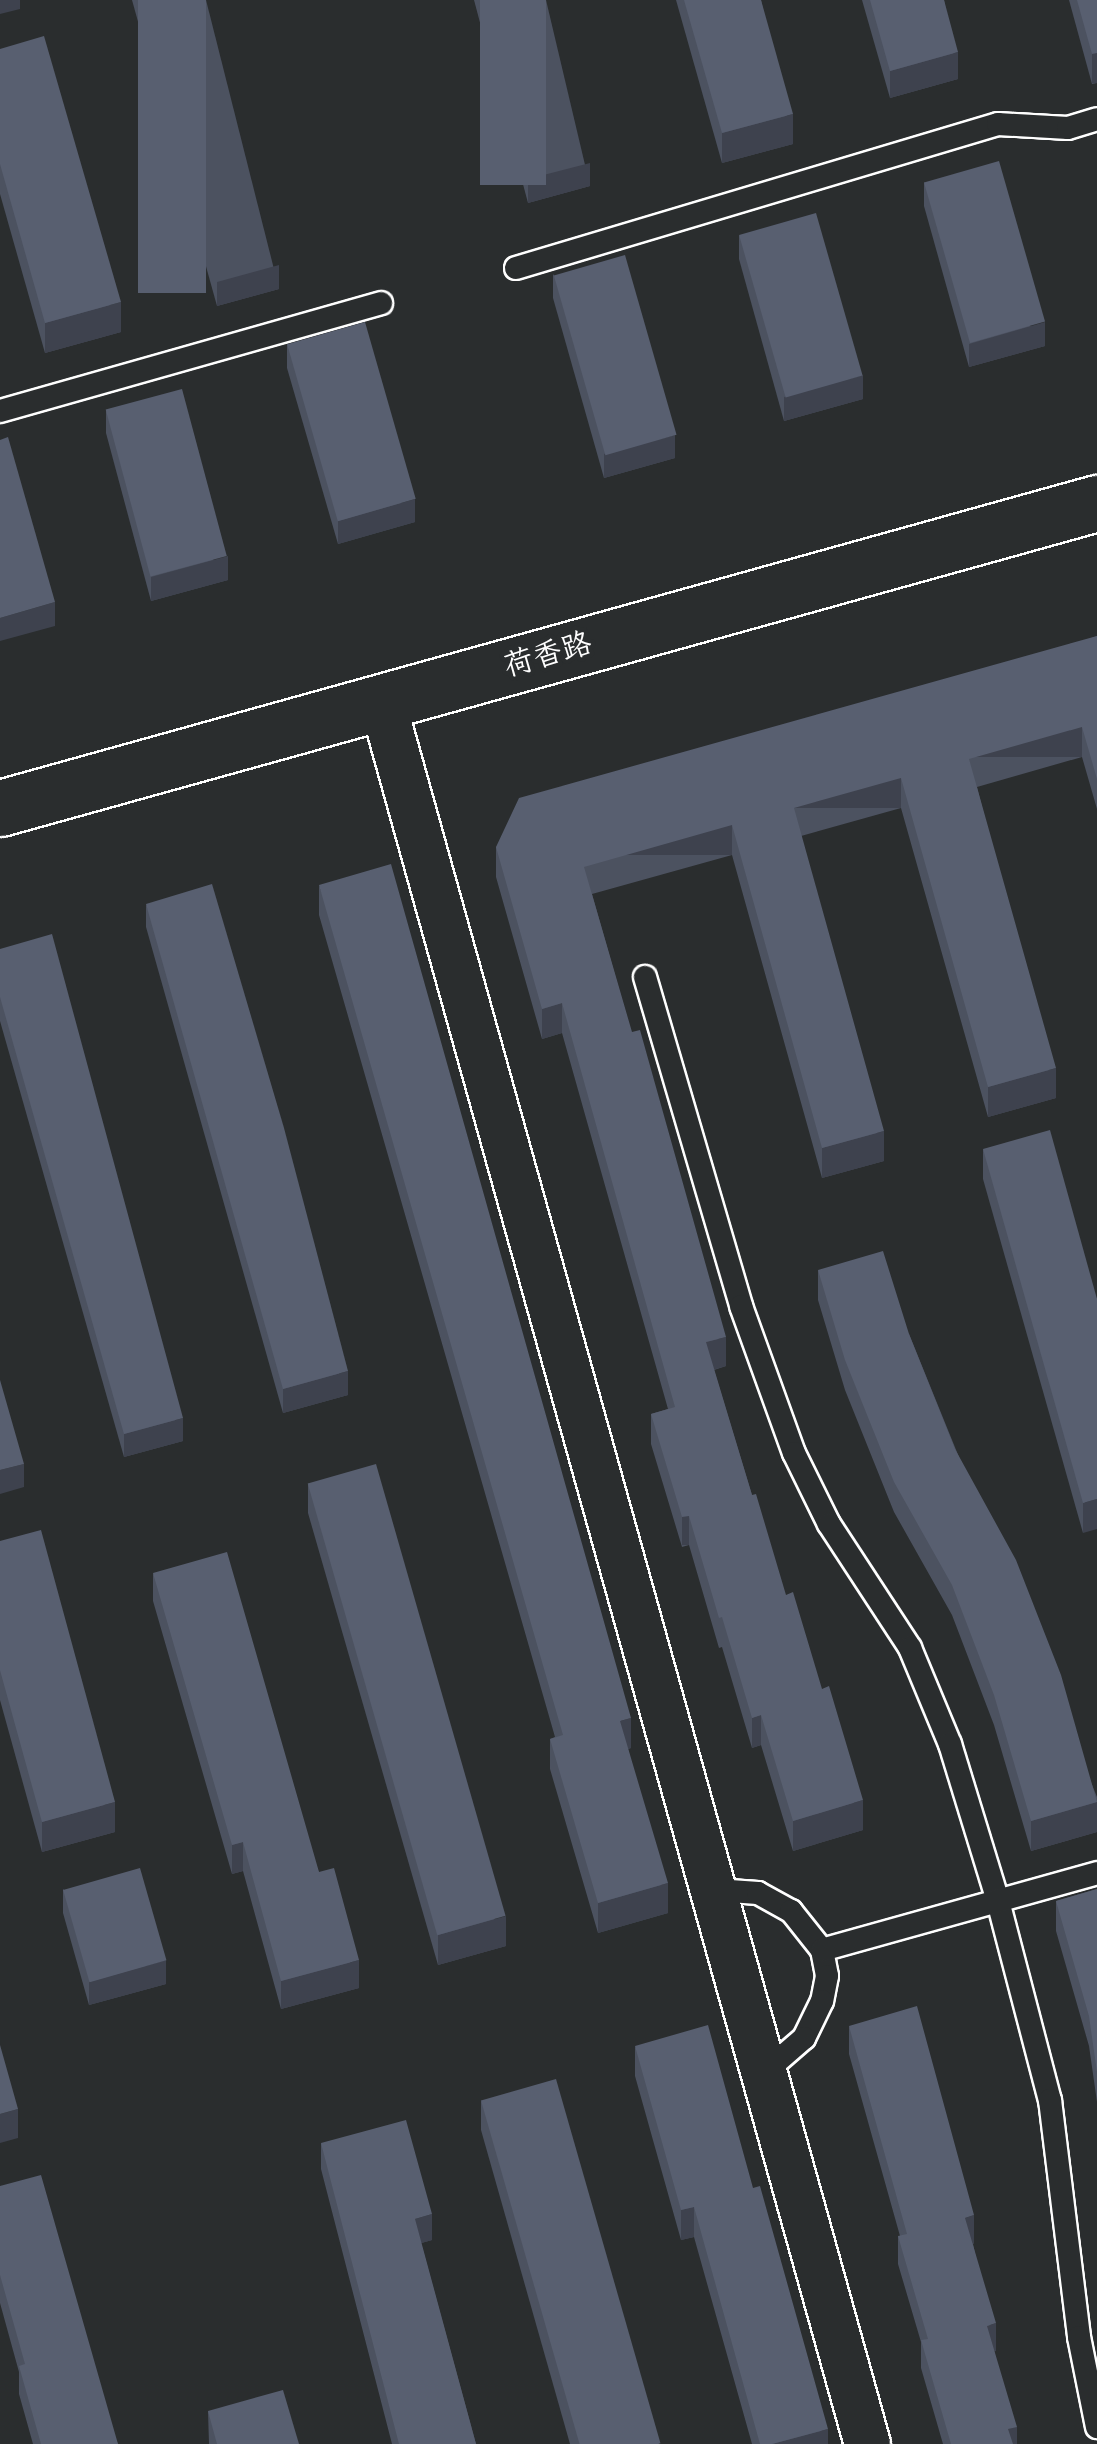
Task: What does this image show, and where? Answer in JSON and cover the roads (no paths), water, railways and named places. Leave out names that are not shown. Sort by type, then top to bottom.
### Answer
[{"type":"street","name":"荷香路","points":[[0,808],[1097,504]]},
{"type":"street","points":[[382,702],[767,2070],[867,2444]]},
{"type":"lane","points":[[516,268],[998,124],[1068,128],[1097,119]]},
{"type":"lane","points":[[0,411],[382,304]]},
{"type":"lane","points":[[644,977],[741,1306],[794,1453],[829,1524],[910,1648],[950,1744],[998,1901],[1050,2100],[1079,2337],[1097,2427]]},
{"type":"lane","points":[[822,1950],[1097,1873]]},
{"type":"lane","points":[[716,1890],[758,1893],[791,1911],[822,1950],[827,1976],[822,2001],[804,2038],[767,2070]]}]
